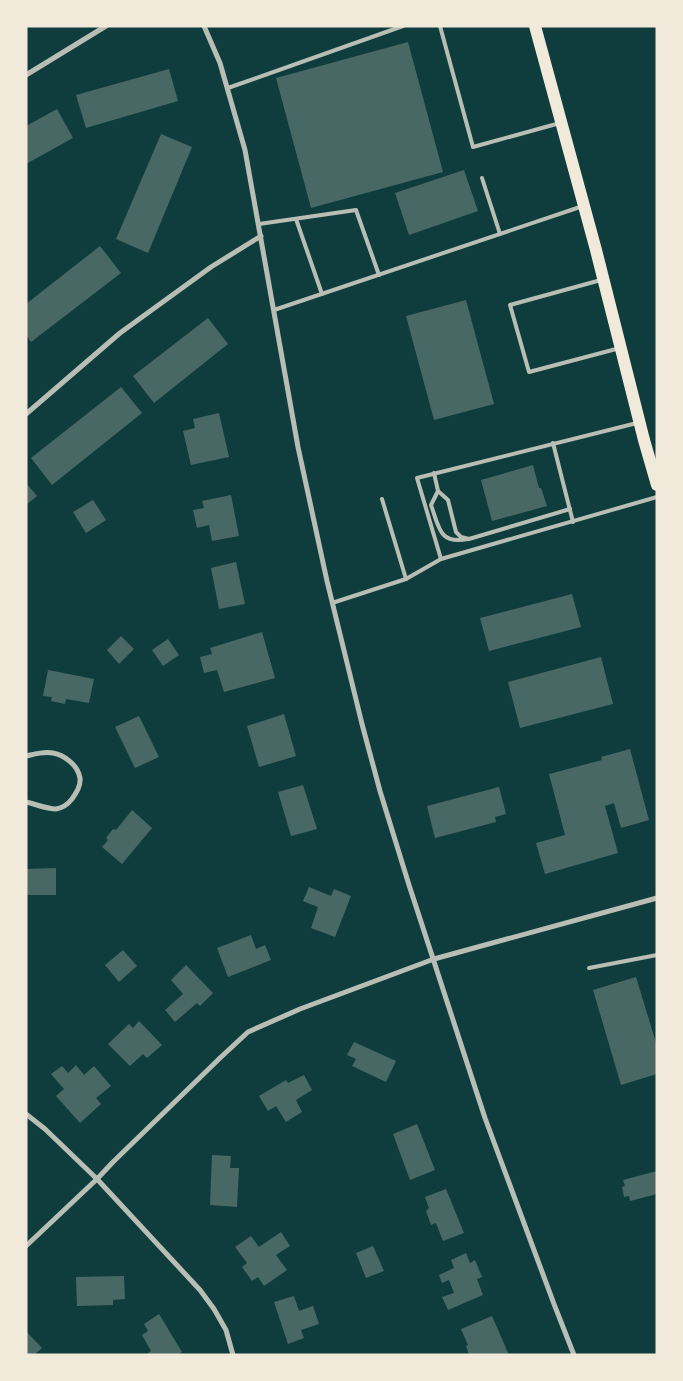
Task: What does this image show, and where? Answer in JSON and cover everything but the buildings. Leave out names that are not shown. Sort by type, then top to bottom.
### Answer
[{"type":"main road","points":[[535,26],[640,423],[653,458],[657,485]]},
{"type":"street","points":[[26,75],[106,26]]},
{"type":"street","points":[[204,26],[220,63],[245,150],[298,447],[332,602],[380,791],[485,1118],[574,1355]]},
{"type":"street","points":[[26,414],[120,333],[211,267],[261,236]]},
{"type":"street","points":[[26,756],[52,753],[64,757],[77,770],[80,778],[79,788],[64,807],[55,809],[26,802]]},
{"type":"street","points":[[26,1246],[248,1032],[300,1009],[434,959],[657,898]]},
{"type":"street","points":[[26,1114],[45,1129],[97,1179],[200,1290],[226,1330],[233,1355]]},
{"type":"lane","points":[[228,88],[403,26]]},
{"type":"lane","points":[[440,26],[473,147],[561,123]]},
{"type":"lane","points":[[482,178],[500,234]]},
{"type":"lane","points":[[274,310],[584,206]]},
{"type":"lane","points":[[259,224],[356,210],[379,275]]},
{"type":"lane","points":[[296,219],[322,294]]},
{"type":"lane","points":[[603,280],[510,305],[529,372],[621,348]]},
{"type":"lane","points":[[441,559],[417,478],[640,423]]},
{"type":"lane","points":[[554,443],[572,522]]},
{"type":"lane","points":[[434,473],[438,491],[448,500],[456,532],[461,537],[469,539]]},
{"type":"lane","points":[[438,491],[431,505],[440,531],[446,538],[458,541],[570,509]]},
{"type":"lane","points":[[332,602],[406,579],[441,559],[657,497]]},
{"type":"lane","points":[[382,499],[406,579]]},
{"type":"lane","points":[[590,968],[657,955]]}]
